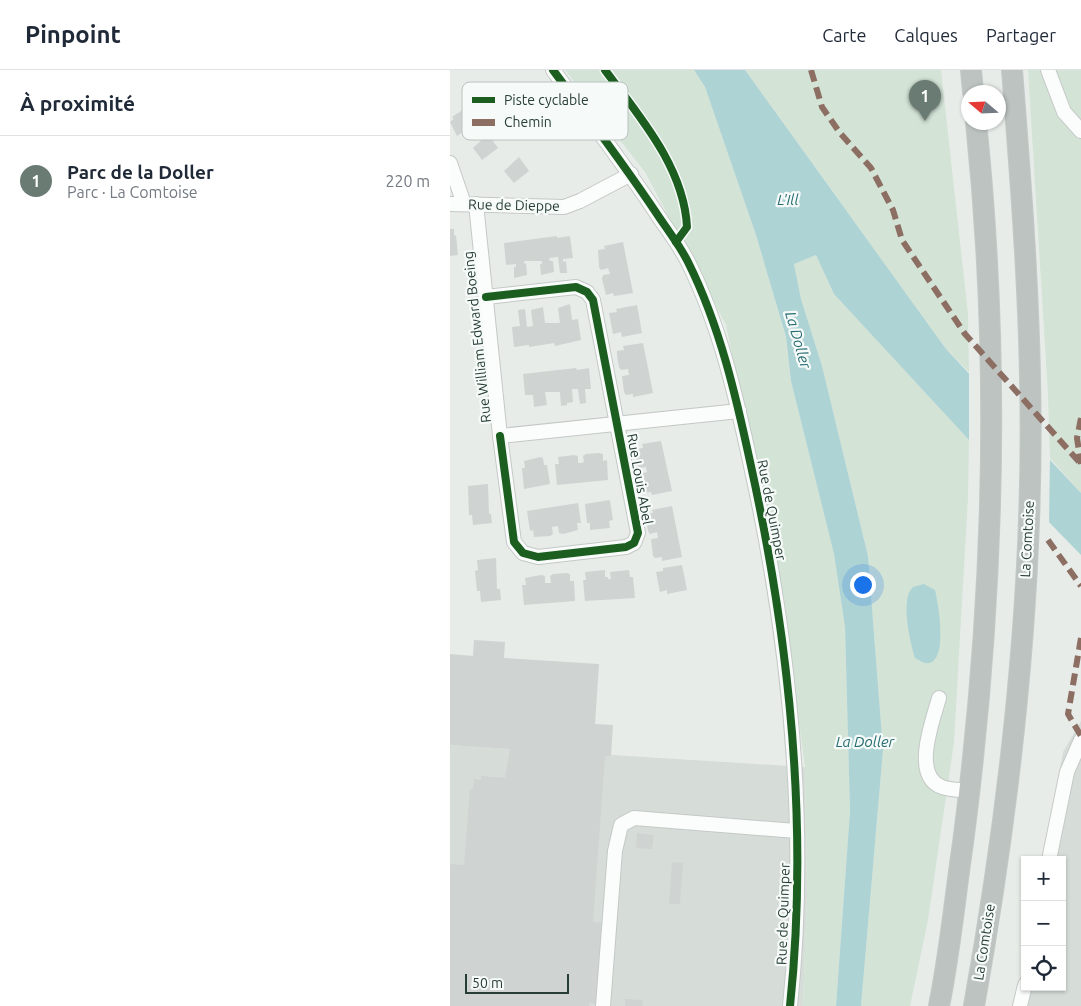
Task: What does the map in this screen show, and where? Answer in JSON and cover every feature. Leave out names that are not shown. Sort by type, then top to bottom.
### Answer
[{"type":"highway","points":[[971,70],[972,85]]},
{"type":"highway","name":"La Comtoise","points":[[974,1006],[1007,794],[1026,559],[1030,376],[1022,203],[1012,70]]},
{"type":"highway","points":[[939,1006],[969,791],[983,643],[990,519],[992,439],[989,334],[984,201],[977,130]]},
{"type":"street","name":"Rue de Quimper","points":[[553,70],[562,82]]},
{"type":"street","points":[[1048,70],[1064,112],[1081,131]]},
{"type":"street","name":"Rue de Quimper","points":[[606,140],[631,174],[688,261],[720,340],[739,411],[760,507],[778,606],[792,726],[798,902],[790,1006]]},
{"type":"street","name":"Rue William Edward Boeing","points":[[450,163],[463,204],[486,297],[500,436],[739,411]]},
{"type":"street","name":"Rue de Dieppe","points":[[463,204],[564,207],[580,201],[631,174]]},
{"type":"street","name":"Rue Louis Abel","points":[[486,297],[576,287],[587,292],[592,300],[638,533],[634,543],[626,547],[538,557],[523,553],[514,542],[500,436]]},
{"type":"street","points":[[939,698],[927,743],[926,764],[930,778],[941,786],[969,791]]},
{"type":"street","points":[[1050,856],[1067,772],[1081,740]]},
{"type":"street","points":[[603,1006],[615,851],[621,825],[634,818],[796,831]]},
{"type":"street","points":[[1020,1006],[1024,991]]},
{"type":"path","points":[[605,70],[614,82]]},
{"type":"path","points":[[628,102],[647,128],[676,178],[686,208],[688,227],[676,242]]},
{"type":"shaded area","points":[[1081,721],[1081,1006],[1015,1006],[1021,975],[1021,991],[1066,991],[1066,856],[1044,856],[1063,752]]},
{"type":"shaded area","points":[[450,745],[805,767],[807,896],[803,1006],[450,1006]]},
{"type":"green space","points":[[565,70],[694,70],[705,87],[756,235],[786,338],[791,381],[834,554],[845,627],[850,811],[836,1006],[803,1006],[807,896],[805,767],[784,610],[726,325],[645,172],[620,140],[628,140],[628,82],[574,82]]},
{"type":"green space","points":[[745,70],[941,70],[968,314],[969,372],[946,349]]},
{"type":"green space","points":[[1028,70],[1081,70],[1081,493],[1050,458],[1048,394]]},
{"type":"green space","points":[[816,255],[834,294],[969,440],[968,497],[954,742],[928,920],[910,1006],[861,1006],[883,750],[868,556],[822,366],[801,299],[794,264]]},
{"type":"water","points":[[694,70],[745,70],[946,349],[1081,493],[1081,555],[969,440],[834,294],[816,255],[794,264],[801,299],[822,366],[868,556],[883,750],[861,1006],[836,1006],[850,811],[845,627],[834,554],[791,381],[786,337],[756,235],[705,87]]},
{"type":"water","points":[[924,584],[935,590],[940,619],[938,655],[933,662],[925,663],[915,658],[907,621],[909,593],[913,587]]},
{"type":"pier","points":[[969,368],[1050,454],[1049,525],[969,443]]},
{"type":"building","points":[[462,110],[462,132],[457,136],[450,122],[454,119],[452,117]]},
{"type":"building","points":[[482,140],[492,140],[498,148],[482,160],[473,148]]},
{"type":"building","points":[[519,157],[529,171],[514,183],[504,171]]},
{"type":"building","points":[[450,229],[454,229],[454,236],[456,235],[458,255],[450,256]]},
{"type":"building","points":[[557,236],[557,238],[570,236],[573,258],[563,259],[563,262],[566,261],[567,273],[560,273],[558,257],[549,258],[550,261],[553,261],[554,272],[541,275],[540,264],[542,264],[542,261],[524,261],[524,264],[526,263],[527,275],[514,278],[514,267],[516,267],[516,264],[506,265],[504,243]]},
{"type":"building","points":[[623,242],[633,293],[614,296],[613,293],[606,295],[602,279],[603,275],[610,274],[608,268],[601,270],[599,267],[598,250],[605,249],[604,246]]},
{"type":"building","points":[[570,304],[572,320],[578,319],[581,340],[555,346],[554,343],[514,347],[512,327],[520,326],[518,310],[525,309],[527,327],[533,326],[531,310],[543,307],[545,323],[560,323],[558,308]]},
{"type":"building","points":[[637,305],[642,333],[622,337],[621,332],[613,334],[609,313],[617,312],[616,309]]},
{"type":"building","points":[[643,343],[653,393],[633,397],[633,394],[626,395],[624,392],[622,376],[629,375],[628,369],[621,370],[619,367],[617,351],[624,350],[623,346]]},
{"type":"building","points":[[576,368],[577,370],[589,368],[591,389],[585,389],[586,403],[580,404],[578,389],[572,389],[573,402],[561,406],[560,392],[545,392],[547,405],[534,407],[533,395],[525,395],[523,374]]},
{"type":"building","points":[[661,441],[672,491],[652,495],[651,492],[644,493],[642,490],[640,474],[647,472],[646,467],[640,468],[637,465],[635,452],[636,449],[643,448],[642,444]]},
{"type":"building","points":[[586,454],[603,454],[603,461],[607,460],[608,480],[557,485],[555,464],[559,464],[558,457],[578,456],[578,463],[581,463],[584,462],[583,456]]},
{"type":"building","points":[[543,458],[544,465],[547,465],[550,484],[524,489],[522,468],[525,468],[524,461]]},
{"type":"building","points":[[488,484],[489,514],[491,514],[492,523],[473,525],[472,515],[469,515],[468,486]]},
{"type":"building","points":[[610,500],[613,520],[609,521],[610,528],[590,530],[590,523],[587,523],[585,504]]},
{"type":"building","points":[[578,503],[581,523],[577,523],[578,530],[563,534],[559,533],[558,526],[552,527],[553,534],[550,536],[534,537],[533,530],[530,531],[527,511]]},
{"type":"building","points":[[672,506],[682,557],[662,561],[662,557],[655,558],[653,556],[651,539],[658,538],[657,532],[650,534],[648,531],[646,514],[653,513],[652,510]]},
{"type":"building","points":[[496,558],[497,589],[500,589],[501,600],[481,602],[480,591],[477,591],[475,571],[478,570],[477,560]]},
{"type":"building","points":[[682,565],[687,590],[667,594],[667,590],[660,592],[656,572],[663,571],[663,568]]},
{"type":"building","points":[[605,570],[605,577],[611,579],[610,572],[629,570],[630,577],[633,577],[635,598],[585,601],[583,580],[586,580],[585,572]]},
{"type":"building","points":[[553,574],[570,574],[570,581],[574,581],[575,601],[524,605],[522,585],[526,585],[525,578],[541,575],[545,576],[545,583],[551,583],[550,576]]},
{"type":"building","points":[[474,640],[505,642],[504,658],[599,664],[595,724],[613,725],[611,756],[605,756],[593,922],[604,923],[598,1004],[589,1003],[589,1006],[450,1006],[450,864],[464,865],[470,789],[473,789],[474,779],[481,780],[481,776],[505,778],[510,749],[450,745],[450,654],[473,656]]},
{"type":"building","points":[[637,833],[654,835],[652,849],[636,848]]},
{"type":"building","points":[[672,862],[683,863],[680,904],[669,904]]},
{"type":"building","points":[[625,999],[643,1000],[642,1006],[625,1006]]},
{"type":"marked path","points":[[811,70],[822,107],[840,133],[871,168],[893,210],[902,240],[965,334],[1081,464]]},
{"type":"marked path","points":[[1081,418],[1077,438],[1081,464]]},
{"type":"marked path","points":[[1048,540],[1081,586]]},
{"type":"marked path","points":[[1081,638],[1068,714],[1081,736]]},
{"type":"cycle path","points":[[553,70],[562,82]]},
{"type":"cycle path","points":[[605,70],[614,82]]},
{"type":"cycle path","points":[[628,101],[658,143],[678,184],[684,205],[687,227],[676,242]]},
{"type":"cycle path","points":[[605,140],[672,236],[684,255],[699,286],[718,336],[733,388],[765,533],[785,667],[792,734],[796,802],[797,870],[790,1006]]},
{"type":"cycle path","points":[[486,297],[576,287],[587,292],[593,300],[638,533],[634,543],[626,547],[538,557],[523,553],[514,542],[500,436]]},
{"type":"place","name":"Parc de la Doller","points":[[925,121]]},
{"type":"water label","name":"L'Ill","points":[[788,200]]},
{"type":"water label","name":"La Doller","points":[[798,340]]},
{"type":"water label","name":"La Doller","points":[[865,742]]}]
